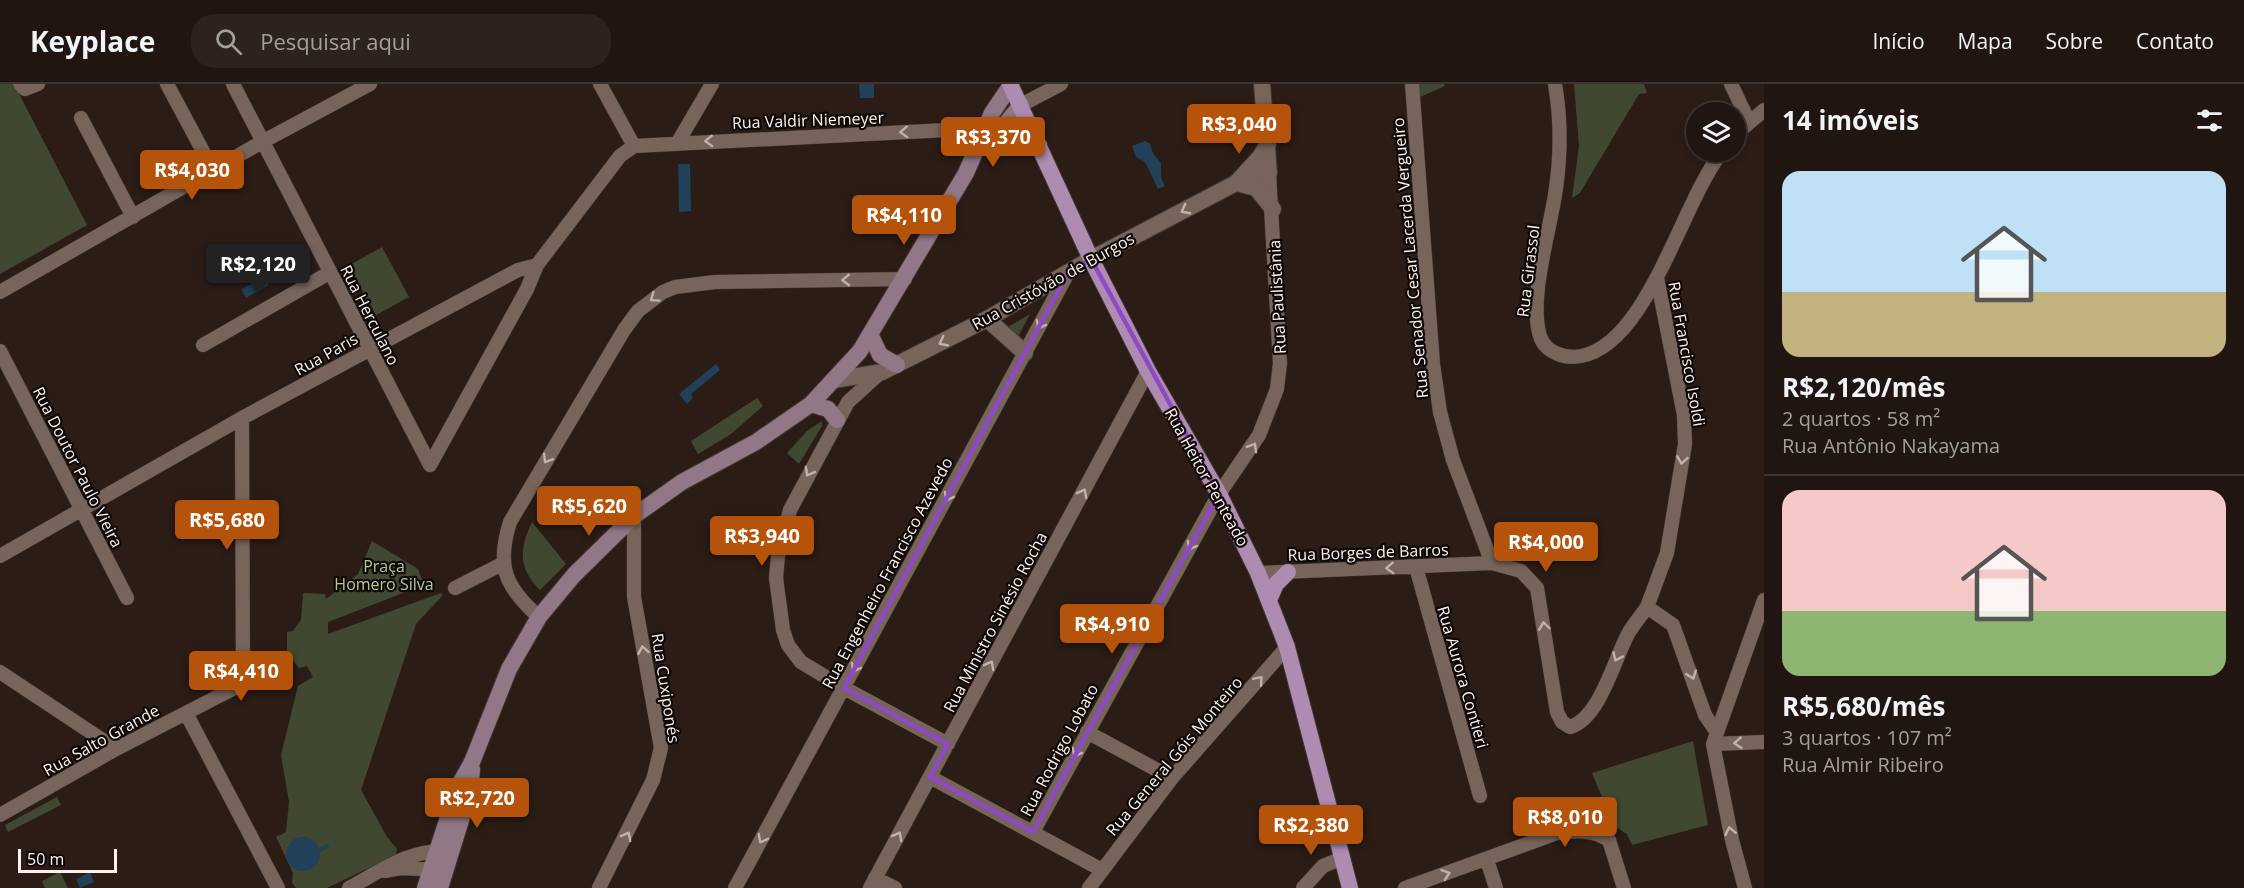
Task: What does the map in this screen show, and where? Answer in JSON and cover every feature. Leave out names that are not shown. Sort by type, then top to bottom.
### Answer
[{"type":"main road","name":"Rua Heitor Penteado","points":[[1011,84],[1091,259],[1148,371],[1219,494],[1258,573],[1287,647],[1350,888]]},
{"type":"main road","points":[[425,888],[438,870],[458,787],[472,762],[509,669],[539,617],[574,575],[634,516],[682,482],[756,442],[811,404],[834,380],[871,336],[987,136],[1011,84]]},
{"type":"main road","points":[[987,136],[1021,105]]},
{"type":"main road","points":[[987,136],[1016,135],[1040,145]]},
{"type":"main road","points":[[871,336],[880,355],[890,368]]},
{"type":"main road","points":[[811,404],[828,409],[837,420]]},
{"type":"main road","points":[[1269,600],[1276,584],[1288,572]]},
{"type":"main road","points":[[438,870],[440,888]]},
{"type":"street","points":[[20,84],[25,89],[38,84]]},
{"type":"street","points":[[167,84],[213,170]]},
{"type":"street","name":"Rua Herculano","points":[[233,84],[430,465],[527,289],[537,265]]},
{"type":"street","points":[[0,292],[262,142],[370,84]]},
{"type":"street","points":[[537,265],[620,156],[634,146],[600,84]]},
{"type":"street","points":[[678,142],[712,84]]},
{"type":"street","points":[[1021,105],[1061,84]]},
{"type":"street","name":"Rua Paulistânia","points":[[1219,494],[1259,435],[1277,389],[1280,363],[1273,208],[1262,84]]},
{"type":"street","name":"Rua Senador Cesar Lacerda Vergueiro","points":[[1412,84],[1433,364],[1440,412],[1453,460],[1492,563]]},
{"type":"street","name":"Rua Girassol","points":[[1555,84],[1560,150],[1556,189],[1541,270],[1538,328],[1541,340],[1557,354],[1568,357],[1596,352],[1616,335],[1657,278]]},
{"type":"street","points":[[1731,84],[1749,122]]},
{"type":"street","points":[[1746,125],[1764,110]]},
{"type":"street","points":[[81,118],[133,217]]},
{"type":"street","name":"Rua Valdir Niemeyer","points":[[634,146],[947,130],[987,136]]},
{"type":"street","points":[[1268,144],[1260,157],[1236,183],[1256,188],[1273,208]]},
{"type":"street","name":"Rua Francisco Isoldi","points":[[1647,607],[1667,553],[1685,444],[1684,415],[1657,278],[1703,180],[1715,162]]},
{"type":"street","name":"Rua Cristóvão de Burgos","points":[[834,380],[890,368],[987,319],[1091,259],[1236,183],[1269,173]]},
{"type":"street","name":"Rua Paris","points":[[0,556],[242,418],[369,349],[518,270],[537,265]]},
{"type":"street","points":[[203,345],[329,273]]},
{"type":"street","name":"Rua Engenheiro Francisco Azevedo","points":[[735,888],[1068,273]]},
{"type":"street","points":[[539,617],[518,599],[511,588],[504,563],[505,538],[520,503],[624,330],[649,301],[675,287],[715,282],[905,279]]},
{"type":"street","points":[[987,319],[1025,353]]},
{"type":"street","name":"Rua Doutor Paulo Vieira","points":[[0,351],[127,598]]},
{"type":"street","points":[[890,368],[854,395],[837,420],[790,510],[778,555],[776,578],[783,630],[793,654],[844,688],[948,744]]},
{"type":"street","name":"Rua Ministro Sinésio Rocha","points":[[873,883],[1148,371]]},
{"type":"street","points":[[242,418],[243,683]]},
{"type":"street","name":"Rua Rodrigo Lobato","points":[[1033,832],[1219,494]]},
{"type":"street","name":"Rua Cuxiponés","points":[[599,888],[642,806],[653,780],[661,748],[634,597],[634,516]]},
{"type":"street","points":[[455,588],[504,563]]},
{"type":"street","name":"Rua Borges de Barros","points":[[1258,573],[1492,563],[1521,571],[1537,588],[1557,712],[1562,722],[1570,727],[1577,725],[1587,716],[1600,695],[1628,633],[1647,607]]},
{"type":"street","name":"Rua Aurora Contieri","points":[[1416,567],[1480,796]]},
{"type":"street","points":[[1714,738],[1764,600]]},
{"type":"street","points":[[1647,607],[1673,625],[1706,715],[1714,738],[1732,840],[1745,888]]},
{"type":"street","name":"Rua General Góis Monteiro","points":[[1089,888],[1172,778],[1287,647]]},
{"type":"street","name":"Rua Salto Grande","points":[[0,815],[116,749],[283,663]]},
{"type":"street","points":[[0,672],[116,749]]},
{"type":"street","points":[[186,713],[278,888]]},
{"type":"street","points":[[1087,732],[1172,778]]},
{"type":"street","points":[[1714,738],[1764,742]]},
{"type":"street","points":[[930,777],[1102,870]]},
{"type":"street","points":[[1405,888],[1557,833],[1594,831],[1609,840],[1624,888]]},
{"type":"street","points":[[349,888],[406,856],[444,851]]},
{"type":"street","points":[[1303,888],[1323,866],[1343,858]]},
{"type":"street","points":[[1487,860],[1496,888]]},
{"type":"street","points":[[380,872],[401,868],[438,870]]},
{"type":"street","points":[[873,883],[895,888]]},
{"type":"highlighted area","points":[[1091,259],[1219,494],[1033,832],[930,777],[948,744],[844,688],[1068,273]]},
{"type":"green space","points":[[0,84],[14,84],[87,225],[0,274]]},
{"type":"green space","points":[[1416,84],[1444,84],[1445,86],[1418,98]]},
{"type":"green space","points":[[1574,84],[1644,84],[1647,93],[1639,94],[1580,193],[1572,198],[1579,146]]},
{"type":"green space","points":[[382,247],[409,297],[376,315],[348,266]]},
{"type":"green space","points":[[246,248],[259,272],[237,284],[224,260]]},
{"type":"green space","points":[[1030,314],[1018,337],[1006,328]]},
{"type":"green space","points":[[757,398],[763,406],[731,434],[698,454],[691,441]]},
{"type":"green space","points":[[822,421],[822,426],[799,464],[787,453],[807,431]]},
{"type":"green space","points":[[532,522],[566,564],[540,590],[528,574],[523,558],[525,541]]},
{"type":"green space","name":"Praça Homero Silva","points":[[372,541],[418,569],[424,585],[328,622],[328,634],[441,593],[443,595],[416,624],[361,790],[387,837],[397,849],[396,855],[327,888],[296,888],[292,883],[293,873],[276,837],[286,832],[289,802],[281,755],[298,686],[313,677],[307,666],[299,668],[287,653],[287,632],[293,631],[301,620],[303,593],[325,594],[326,599],[358,574]]},
{"type":"green space","points":[[1693,741],[1708,825],[1632,845],[1627,834],[1614,826],[1592,773]]},
{"type":"green space","points":[[57,797],[61,805],[8,832],[5,825]]},
{"type":"green space","points":[[60,872],[68,888],[45,888],[42,881]]},
{"type":"water","points":[[859,84],[874,84],[874,98],[860,98]]},
{"type":"water","points":[[1145,141],[1150,144],[1153,153],[1161,163],[1161,178],[1165,186],[1158,189],[1145,162],[1136,157],[1132,146]]},
{"type":"water","points":[[678,164],[690,164],[691,211],[679,212]]},
{"type":"water","points":[[264,277],[269,285],[246,298],[241,289]]},
{"type":"water","points":[[716,364],[720,370],[691,394],[693,398],[687,404],[679,394]]},
{"type":"water","points":[[303,837],[315,842],[320,854],[315,866],[303,871],[291,866],[286,854],[291,842]]},
{"type":"water","points":[[90,872],[94,882],[80,888],[76,879]]},
{"type":"waterway","points":[[320,850],[327,846]]}]
